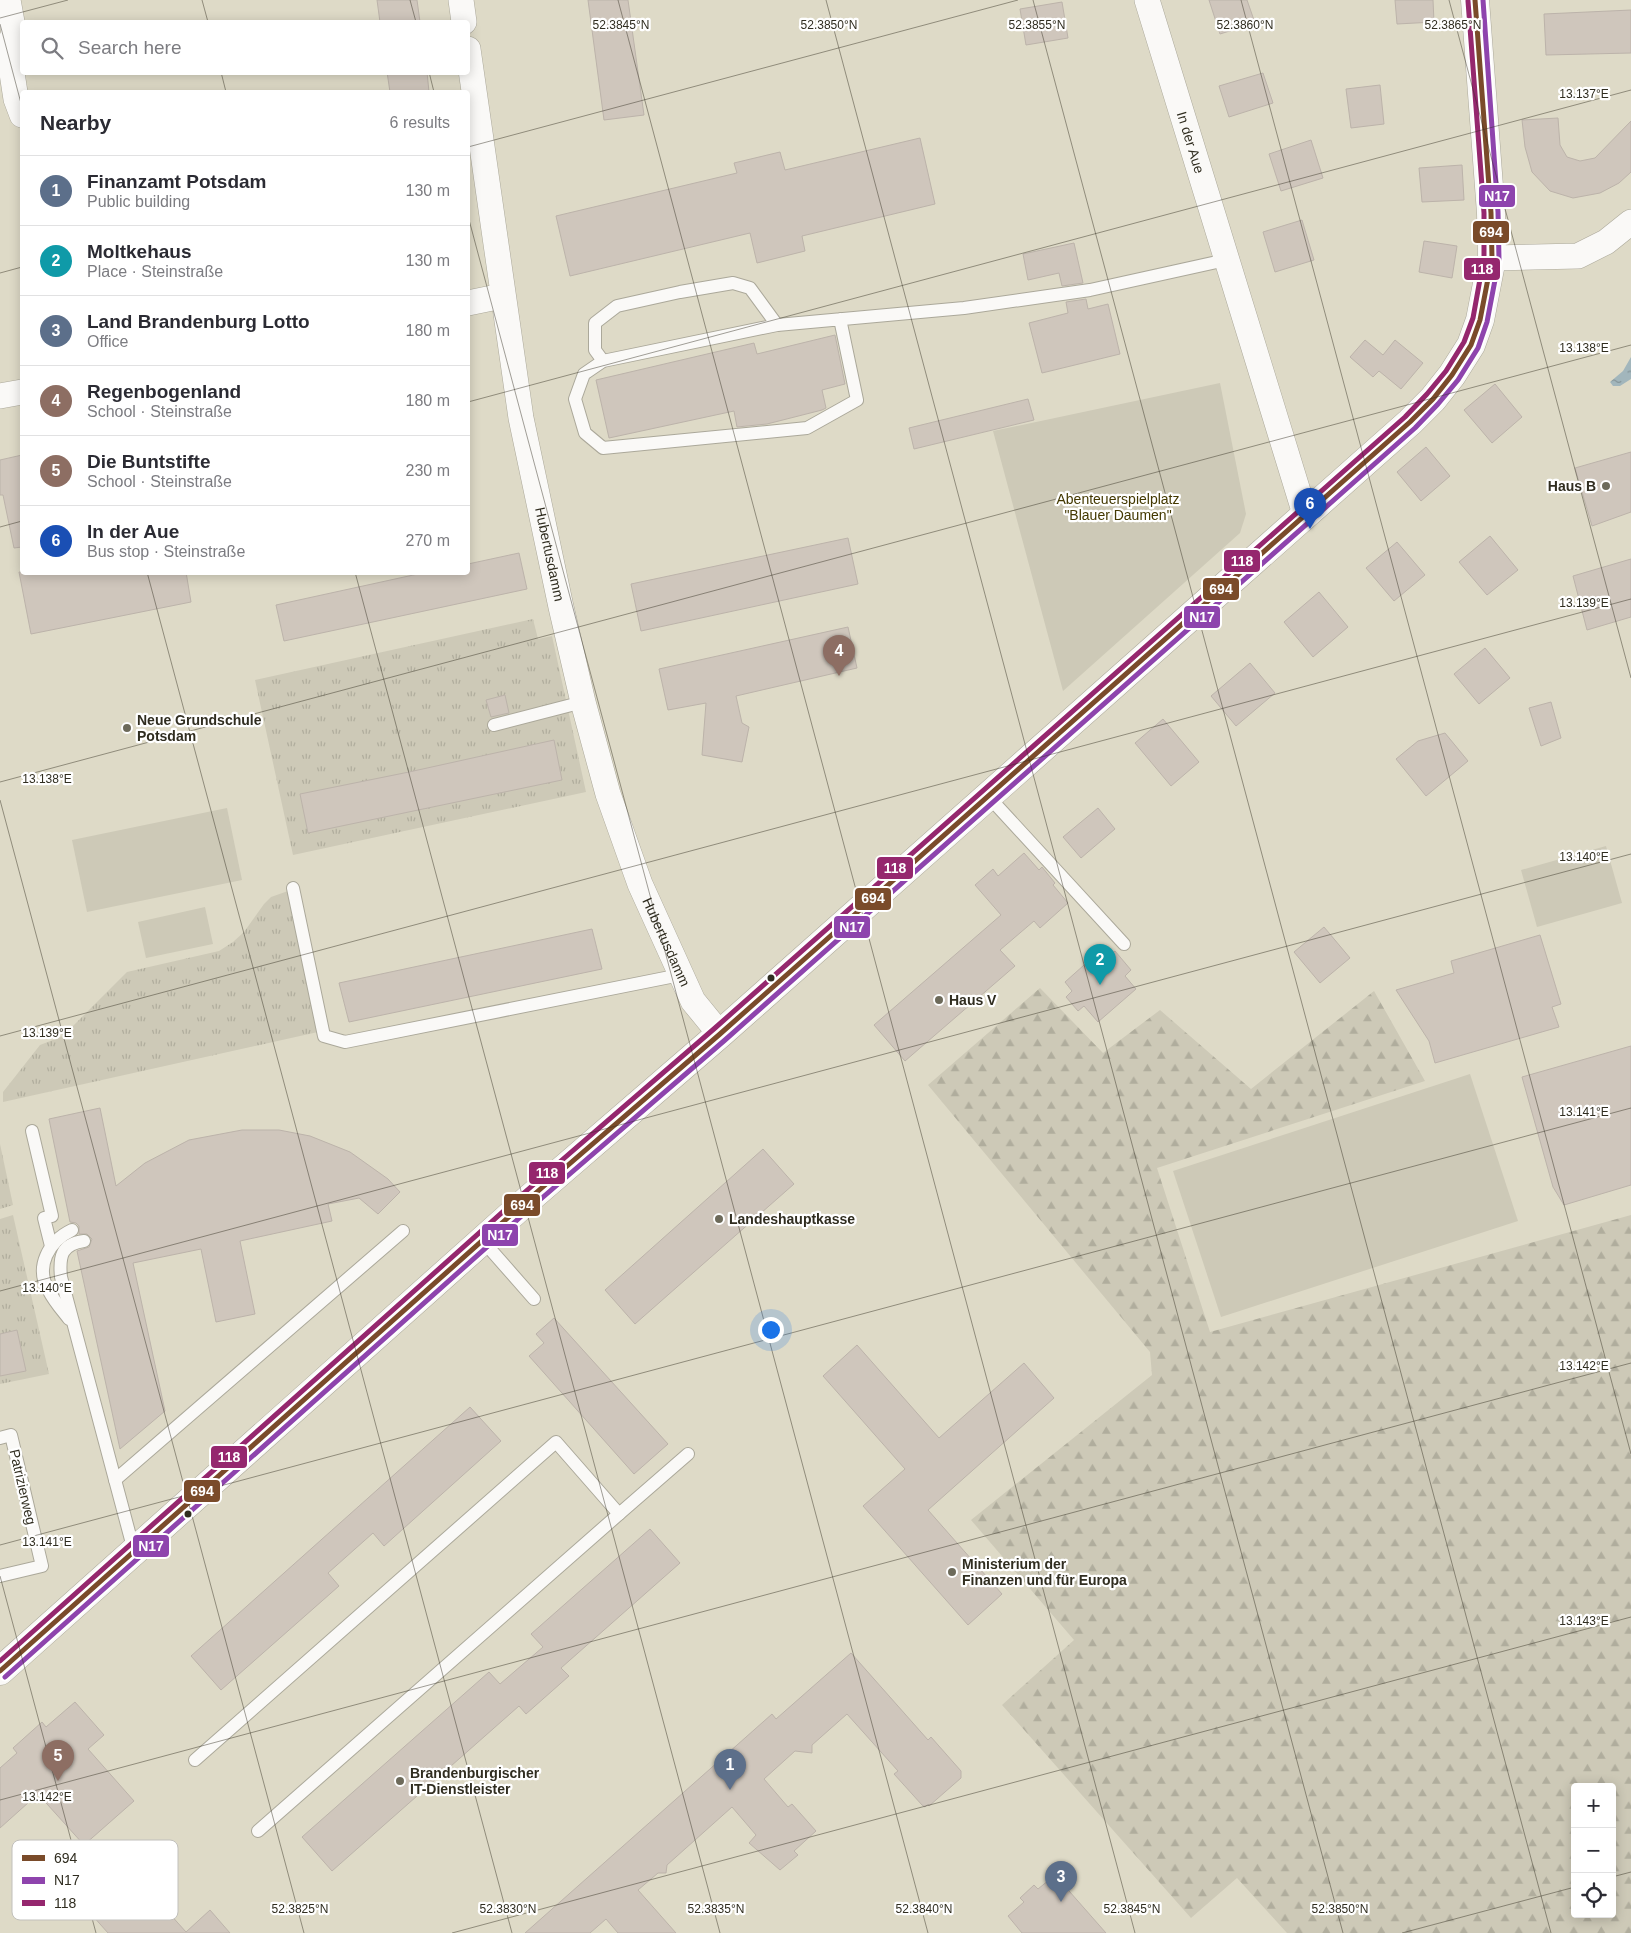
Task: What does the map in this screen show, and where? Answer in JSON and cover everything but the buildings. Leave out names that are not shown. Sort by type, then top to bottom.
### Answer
[{"type":"street","points":[[8,0],[14,33],[8,47],[16,99],[20,110]]},
{"type":"street","points":[[461,0],[464,20]]},
{"type":"street","name":"In der Aue","points":[[1147,0],[1306,514]]},
{"type":"street","points":[[0,1671],[483,1241],[720,1034],[1410,422],[1433,399],[1452,375],[1471,345],[1480,320],[1492,258],[1491,213],[1474,0]]},
{"type":"street","name":"Hubertusdamm","points":[[470,64],[521,418],[583,702],[608,794],[637,875],[693,1001],[720,1034]]},
{"type":"street","points":[[1492,258],[1578,256],[1606,242],[1631,222]]},
{"type":"street","points":[[470,302],[502,296]]},
{"type":"street","points":[[0,396],[20,392]]},
{"type":"lane","points":[[840,319],[857,400],[807,428],[603,448],[585,433],[575,399],[584,374],[603,361],[777,324],[964,308],[1090,290],[1226,260]]},
{"type":"lane","points":[[603,361],[595,350],[595,323],[617,306],[680,292],[733,283],[750,288],[777,324]]},
{"type":"lane","points":[[494,725],[583,702]]},
{"type":"lane","points":[[988,796],[1124,944]]},
{"type":"lane","points":[[293,888],[324,1036],[345,1042],[680,975]]},
{"type":"lane","points":[[32,1131],[52,1216],[44,1218],[50,1246]]},
{"type":"lane","points":[[72,1230],[62,1235],[50,1246],[44,1262],[43,1274],[48,1289],[74,1325]]},
{"type":"lane","points":[[115,1480],[403,1230]]},
{"type":"lane","points":[[84,1241],[74,1242],[64,1250],[60,1261],[60,1277],[134,1551]]},
{"type":"lane","points":[[483,1241],[534,1299]]},
{"type":"lane","name":"Patrizierweg","points":[[0,1438],[11,1435],[42,1566],[0,1576]]},
{"type":"lane","points":[[195,1760],[556,1442],[620,1514]]},
{"type":"lane","points":[[258,1831],[688,1454]]},
{"type":"green space","name":"Abenteuerspielplatz \"Blauer Daumen\"","points":[[1220,383],[1246,514],[1240,533],[1063,691],[993,431]]},
{"type":"green space","points":[[533,619],[538,639],[552,636],[586,792],[293,855],[255,680]]},
{"type":"green space","points":[[227,808],[242,880],[87,912],[72,840]]},
{"type":"green space","points":[[1606,846],[1622,903],[1537,927],[1521,870]]},
{"type":"green space","points":[[288,891],[318,1032],[3,1102],[3,1092],[40,1045],[63,1036],[127,972],[219,951],[244,932],[271,897]]},
{"type":"green space","points":[[205,907],[213,944],[146,958],[138,922]]},
{"type":"green space","points":[[1040,988],[1103,1053],[1160,1010],[1251,1089],[1374,991],[1425,1081],[1157,1168],[1210,1332],[1631,1215],[1631,1933],[1287,1933],[1237,1878],[1191,1918],[1002,1705],[1074,1640],[971,1520],[1152,1375],[1150,1352],[928,1085]]},
{"type":"green space","points":[[1470,1074],[1518,1221],[1221,1317],[1173,1171]]},
{"type":"green space","points":[[0,1144],[13,1205],[0,1209]]},
{"type":"green space","points":[[13,1215],[49,1374],[0,1384],[0,1219]]},
{"type":"water","points":[[1631,357],[1631,379],[1620,386],[1613,386],[1610,382],[1623,371]]},
{"type":"transit line","name":"694","points":[[0,1671],[530,1198],[720,1034],[1410,422],[1433,399],[1452,375],[1471,345],[1480,320],[1492,258],[1491,213],[1475,0]]},
{"type":"transit line","name":"N17","points":[[5,1677],[535,1204],[725,1040],[1415,428],[1438,404],[1458,380],[1478,348],[1487,322],[1499,259],[1498,212],[1483,0]]},
{"type":"transit line","name":"118","points":[[0,1661],[525,1192],[715,1028],[1405,417],[1427,394],[1446,371],[1464,342],[1473,318],[1484,257],[1484,213],[1468,1]]},
{"type":"place","name":"Haus B","points":[[1606,486]]},
{"type":"place","name":"In der Aue","points":[[1310,529]]},
{"type":"place","name":"Regenbogenland","points":[[839,676]]},
{"type":"place","name":"Neue Grundschule Potsdam","points":[[127,728]]},
{"type":"place","name":"Moltkehaus","points":[[1100,985]]},
{"type":"place","name":"Haus V","points":[[939,1000]]},
{"type":"place","name":"Landeshauptkasse","points":[[719,1219]]},
{"type":"place","name":"Ministerium der Finanzen und für Europa","points":[[952,1572]]},
{"type":"place","name":"Die Buntstifte","points":[[58,1781]]},
{"type":"place","name":"Brandenburgischer IT-Dienstleister","points":[[400,1781]]},
{"type":"place","name":"Finanzamt Potsdam","points":[[730,1790]]},
{"type":"place","name":"Land Brandenburg Lotto","points":[[1061,1902]]}]
